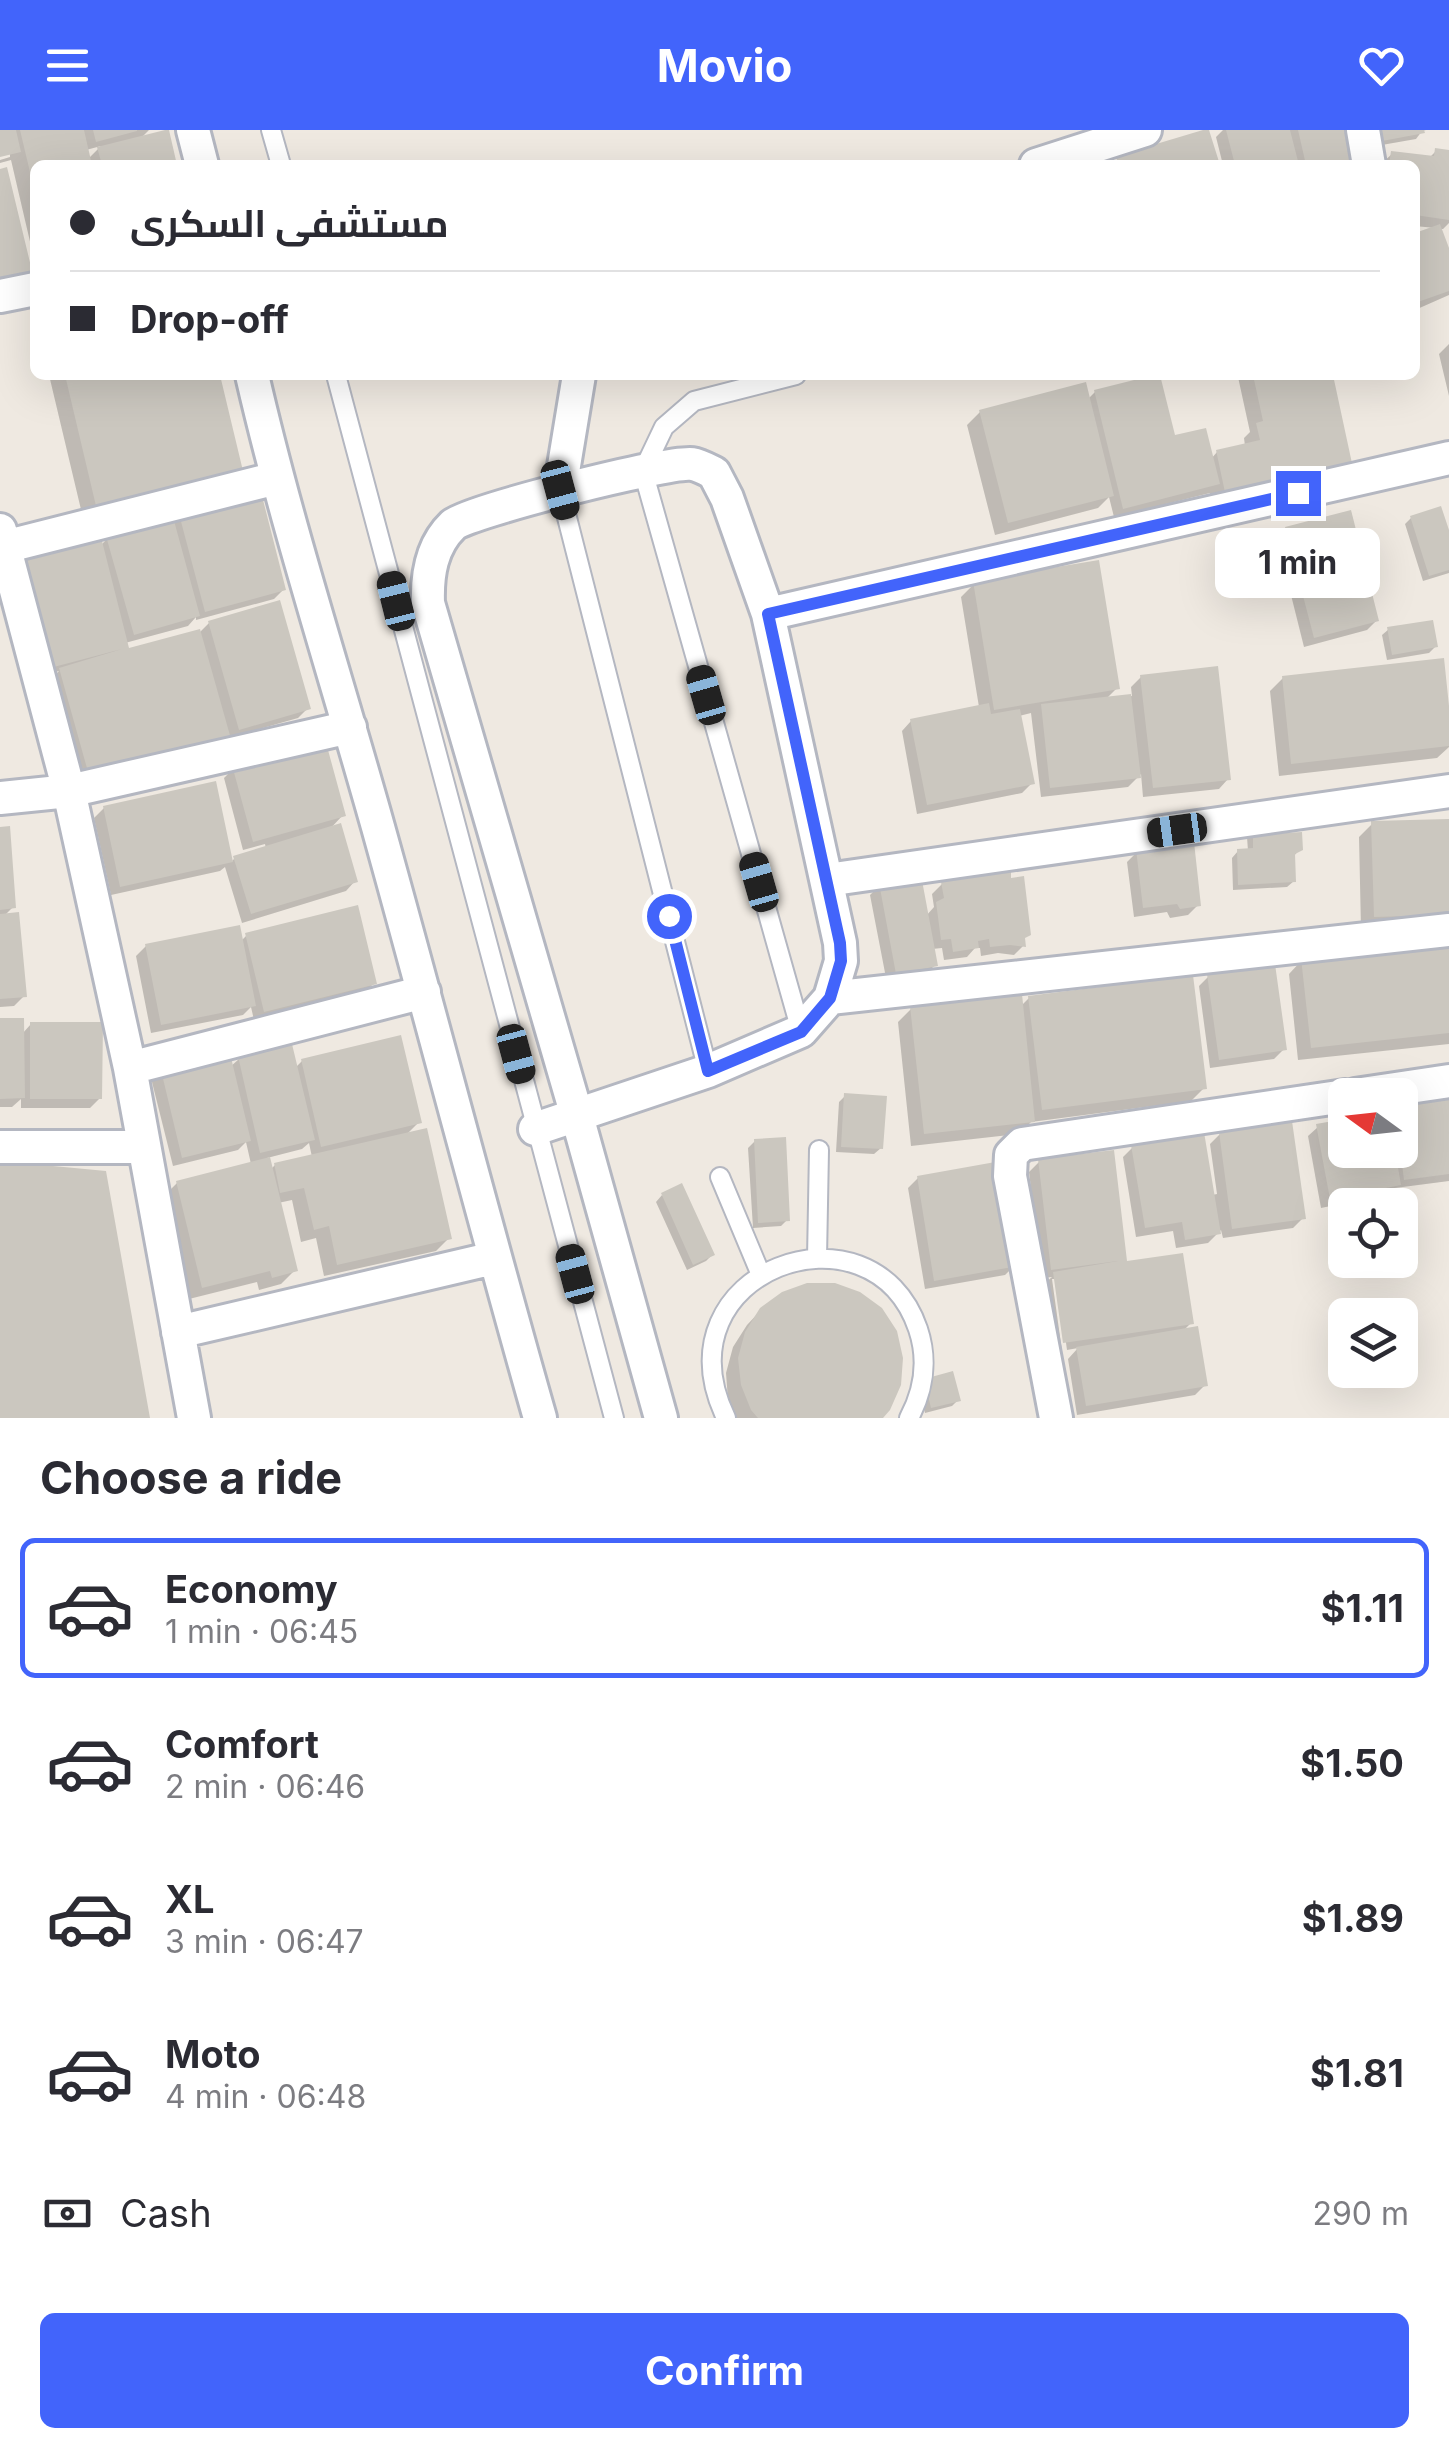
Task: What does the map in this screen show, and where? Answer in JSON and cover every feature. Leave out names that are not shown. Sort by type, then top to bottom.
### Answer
[{"type":"street","points":[[193,130],[201,160]]},
{"type":"street","points":[[1051,160],[1144,130]]},
{"type":"street","points":[[1363,130],[1368,160]]},
{"type":"street","points":[[0,296],[30,290]]},
{"type":"street","points":[[253,380],[277,478],[350,727],[540,1418]]},
{"type":"street","points":[[560,490],[578,380]]},
{"type":"street","points":[[768,614],[1449,458]]},
{"type":"street","points":[[535,1129],[577,1116],[708,1071],[801,1032],[830,998],[841,961],[768,614],[727,498],[714,473],[692,464],[560,490],[456,522],[438,544],[427,576],[428,604],[577,1116],[661,1418]]},
{"type":"street","points":[[194,1418],[130,1068],[69,791],[2,538],[277,478]]},
{"type":"street","points":[[0,798],[69,791],[350,727]]},
{"type":"street","points":[[827,880],[1449,791]]},
{"type":"street","points":[[830,998],[1449,930]]},
{"type":"street","points":[[130,1068],[424,992]]},
{"type":"street","points":[[1418,1086],[1449,1081]]},
{"type":"street","points":[[1056,1418],[1010,1176],[1011,1155],[1022,1144],[1328,1099]]},
{"type":"street","points":[[0,1147],[142,1147]]},
{"type":"street","points":[[178,1332],[494,1258]]},
{"type":"lane","points":[[271,130],[279,160]]},
{"type":"lane","points":[[337,380],[614,1418]]},
{"type":"lane","points":[[776,380],[694,401],[664,427],[643,471],[801,1032]]},
{"type":"lane","points":[[560,490],[708,1071]]},
{"type":"lane","points":[[817,1258],[819,1150]]},
{"type":"lane","points":[[720,1177],[761,1275]]},
{"type":"lane","points":[[726,1418],[713,1382],[712,1362],[721,1322],[732,1303],[761,1275],[798,1260],[817,1258],[858,1266],[877,1276],[906,1306],[916,1325],[924,1366],[922,1388],[909,1418]]},
{"type":"building","points":[[0,130],[16,130],[21,152],[0,157]]},
{"type":"building","points":[[20,130],[84,130],[91,160],[30,160],[30,172]]},
{"type":"building","points":[[93,130],[137,130],[137,131],[96,142]]},
{"type":"building","points":[[169,130],[176,160],[101,160],[97,147]]},
{"type":"building","points":[[1209,130],[1218,160],[1117,160],[1116,156]]},
{"type":"building","points":[[1226,130],[1290,130],[1298,160],[1234,160]]},
{"type":"building","points":[[1298,130],[1351,130],[1358,160],[1305,160]]},
{"type":"building","points":[[1380,130],[1424,130],[1425,133],[1382,141]]},
{"type":"building","points":[[1435,148],[1449,150],[1449,220],[1420,216],[1420,160],[1390,160],[1391,151],[1434,156]]},
{"type":"building","points":[[1111,151],[1114,160],[1081,160]]},
{"type":"building","points":[[7,167],[30,262],[30,280],[0,288],[0,169]]},
{"type":"building","points":[[1440,224],[1449,248],[1449,291],[1420,301],[1420,231]]},
{"type":"building","points":[[66,380],[221,380],[243,471],[96,506]]},
{"type":"building","points":[[1134,380],[1161,380],[1175,435],[1206,428],[1220,484],[1123,509],[1094,390]]},
{"type":"building","points":[[1254,380],[1334,380],[1353,468],[1226,497],[1216,450],[1260,440],[1256,423],[1263,421]]},
{"type":"building","points":[[1086,382],[1114,496],[1008,523],[979,410]]},
{"type":"building","points":[[261,492],[286,590],[205,612],[179,514]]},
{"type":"building","points":[[1441,506],[1449,530],[1449,570],[1429,576],[1410,516]]},
{"type":"building","points":[[1351,510],[1379,621],[1314,638],[1285,527]]},
{"type":"building","points":[[173,517],[200,616],[134,635],[106,536]]},
{"type":"building","points":[[101,537],[129,648],[200,629],[231,739],[90,779],[59,668],[122,649],[50,668],[22,556]]},
{"type":"building","points":[[1099,560],[1120,689],[994,710],[973,581]]},
{"type":"building","points":[[280,600],[311,709],[239,730],[208,621]]},
{"type":"building","points":[[1433,620],[1438,647],[1392,655],[1387,627]]},
{"type":"building","points":[[1444,658],[1449,746],[1291,764],[1282,676]]},
{"type":"building","points":[[1218,666],[1231,780],[1153,788],[1140,675]]},
{"type":"building","points":[[1131,694],[1141,778],[1050,788],[1041,704]]},
{"type":"building","points":[[989,703],[991,714],[1020,709],[1035,784],[927,805],[910,719]]},
{"type":"building","points":[[325,739],[346,816],[253,842],[232,765]]},
{"type":"building","points":[[216,781],[233,862],[120,887],[103,806]]},
{"type":"building","points":[[1449,819],[1449,915],[1374,917],[1371,821]]},
{"type":"building","points":[[341,823],[358,882],[251,914],[233,856]]},
{"type":"building","points":[[10,826],[16,908],[0,910],[0,827]]},
{"type":"building","points":[[1270,827],[1270,834],[1302,832],[1303,850],[1295,854],[1296,882],[1238,885],[1237,849],[1253,848],[1253,828]]},
{"type":"building","points":[[1194,842],[1201,906],[1143,908],[1136,849]]},
{"type":"building","points":[[1011,872],[1011,878],[1024,876],[1031,935],[1025,938],[1026,947],[990,947],[989,939],[978,941],[979,948],[953,952],[951,939],[941,940],[936,902],[944,898],[941,882]]},
{"type":"building","points":[[921,875],[938,966],[896,974],[879,883]]},
{"type":"building","points":[[358,905],[377,984],[264,1012],[245,933]]},
{"type":"building","points":[[19,912],[27,997],[0,999],[0,914]]},
{"type":"building","points":[[240,925],[256,1006],[161,1025],[145,944]]},
{"type":"building","points":[[1449,942],[1449,1033],[1311,1048],[1301,958]]},
{"type":"building","points":[[1275,964],[1287,1050],[1219,1060],[1207,974]]},
{"type":"building","points":[[1193,975],[1207,1089],[1042,1110],[1028,996]]},
{"type":"building","points":[[1022,994],[1035,1122],[924,1134],[910,1006]]},
{"type":"building","points":[[0,1018],[24,1018],[25,1098],[0,1099]]},
{"type":"building","points":[[30,1022],[103,1022],[102,1099],[30,1099]]},
{"type":"building","points":[[401,1035],[422,1123],[321,1147],[301,1059]]},
{"type":"building","points":[[292,1044],[315,1140],[260,1153],[238,1056]]},
{"type":"building","points":[[229,1049],[251,1141],[182,1158],[160,1066]]},
{"type":"building","points":[[844,1093],[887,1096],[883,1149],[841,1147]]},
{"type":"building","points":[[1449,1098],[1449,1174],[1404,1180],[1402,1168],[1418,1168],[1418,1102]]},
{"type":"building","points":[[1292,1121],[1306,1219],[1232,1229],[1219,1132]]},
{"type":"building","points":[[1328,1122],[1328,1168],[1398,1168],[1401,1185],[1328,1188],[1316,1124]]},
{"type":"building","points":[[427,1128],[452,1239],[337,1265],[329,1226],[314,1230],[304,1188],[280,1193],[274,1163]]},
{"type":"building","points":[[1204,1132],[1221,1234],[1185,1240],[1182,1222],[1145,1228],[1131,1145]]},
{"type":"building","points":[[786,1137],[790,1221],[758,1223],[754,1139]]},
{"type":"building","points":[[1114,1150],[1127,1261],[1183,1253],[1194,1324],[1063,1343],[1053,1272],[1118,1261],[1051,1270],[1038,1159]]},
{"type":"building","points":[[270,1157],[298,1271],[272,1278],[270,1271],[202,1288],[176,1181]]},
{"type":"building","points":[[0,1161],[106,1171],[150,1418],[0,1418]]},
{"type":"building","points":[[1001,1161],[1018,1266],[934,1281],[917,1176]]},
{"type":"building","points":[[682,1183],[715,1255],[693,1265],[661,1193]]},
{"type":"building","points":[[807,1283],[835,1283],[860,1292],[882,1308],[897,1331],[903,1358],[901,1385],[883,1418],[758,1418],[751,1410],[741,1385],[738,1358],[745,1332],[760,1308],[782,1292]]},
{"type":"building","points":[[1198,1326],[1208,1386],[1086,1406],[1076,1347]]},
{"type":"building","points":[[953,1371],[961,1401],[931,1408],[924,1379]]},
{"type":"route","points":[[669,916],[708,1071],[801,1032],[830,998],[839,974],[840,943],[768,614],[1298,493]]}]
